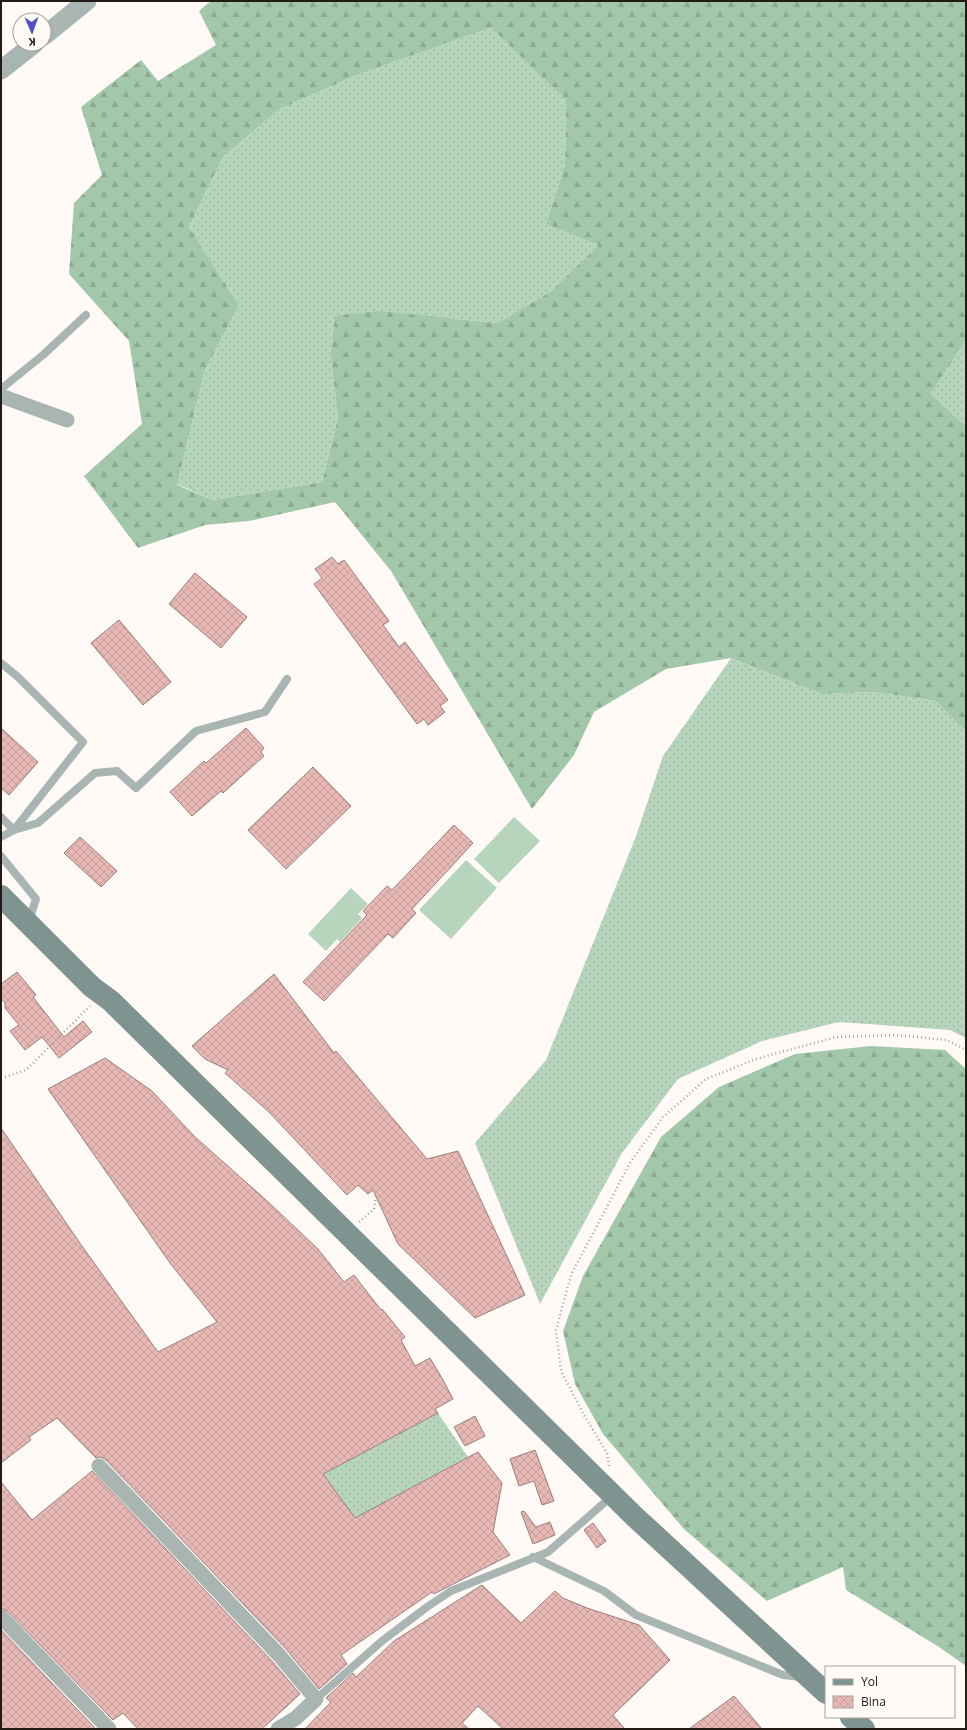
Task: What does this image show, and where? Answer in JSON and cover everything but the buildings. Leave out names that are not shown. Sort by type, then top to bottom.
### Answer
[{"type":"main road","points":[[1,896],[29,922],[92,987],[111,1001],[613,1494],[818,1686]]},
{"type":"main road","points":[[852,1718],[864,1729]]},
{"type":"street","points":[[52,30],[88,1]]},
{"type":"street","points":[[1,70],[24,52]]},
{"type":"street","points":[[1,396],[67,420]]},
{"type":"street","points":[[99,1466],[279,1655],[316,1699],[296,1718],[278,1729]]},
{"type":"street","points":[[1,1617],[109,1729]]},
{"type":"lane","points":[[1,389],[43,355],[86,315]]},
{"type":"lane","points":[[1,663],[18,677],[83,742],[14,830]]},
{"type":"lane","points":[[1,838],[14,830],[38,823],[95,772],[117,771],[136,788],[196,731],[265,712],[287,679]]},
{"type":"lane","points":[[1,817],[14,830]]},
{"type":"lane","points":[[1,856],[36,899],[29,922]]},
{"type":"lane","points":[[316,1699],[382,1641],[445,1595],[548,1552],[613,1494]]},
{"type":"lane","points":[[533,1557],[604,1591],[636,1614],[783,1674],[818,1686]]},
{"type":"path","points":[[1,1077],[26,1070],[101,994]]},
{"type":"path","points":[[613,1494],[607,1452],[584,1415],[562,1372],[556,1330],[571,1275],[630,1163],[663,1117],[706,1078],[756,1059],[836,1037],[895,1035],[947,1040],[966,1050]]},
{"type":"path","points":[[346,1232],[374,1209],[376,1196]]},
{"type":"green space","points":[[211,1],[966,1],[966,340],[931,394],[966,426],[966,728],[962,728],[936,701],[874,692],[822,694],[731,658],[666,669],[594,712],[574,755],[532,809],[391,571],[335,502],[249,521],[205,525],[138,548],[84,476],[142,424],[129,341],[69,274],[74,203],[102,175],[81,107],[141,60],[158,81],[216,45],[199,11]],"holes":[[[491,27],[566,100],[565,165],[546,224],[599,245],[550,292],[497,323],[380,311],[335,316],[331,358],[338,418],[322,482],[213,500],[177,485],[204,372],[239,305],[189,227],[223,157],[278,110],[357,75]]]},
{"type":"green space","points":[[491,26],[566,100],[565,165],[546,224],[600,245],[550,292],[497,323],[448,318],[331,358],[338,418],[322,482],[213,500],[177,484],[204,372],[239,305],[189,227],[223,157],[278,110],[357,75]]},
{"type":"green space","points":[[966,340],[966,426],[931,394]]},
{"type":"green space","points":[[731,658],[822,694],[874,692],[936,701],[962,728],[966,728],[966,1038],[950,1030],[839,1022],[762,1041],[678,1079],[622,1153],[540,1304],[475,1143],[546,1060],[635,839],[663,756]]},
{"type":"green space","points":[[514,817],[540,841],[499,883],[474,859]]},
{"type":"green space","points":[[466,860],[497,888],[451,939],[419,910]]},
{"type":"green space","points":[[351,888],[368,904],[358,914],[362,918],[340,942],[337,939],[326,951],[308,934]]},
{"type":"green space","points":[[871,1046],[945,1050],[966,1069],[966,1666],[939,1647],[846,1590],[843,1567],[767,1601],[684,1529],[603,1434],[575,1384],[563,1331],[583,1276],[661,1137],[719,1087],[795,1054]]},
{"type":"green space","points":[[438,1413],[468,1457],[355,1518],[323,1474]]}]
